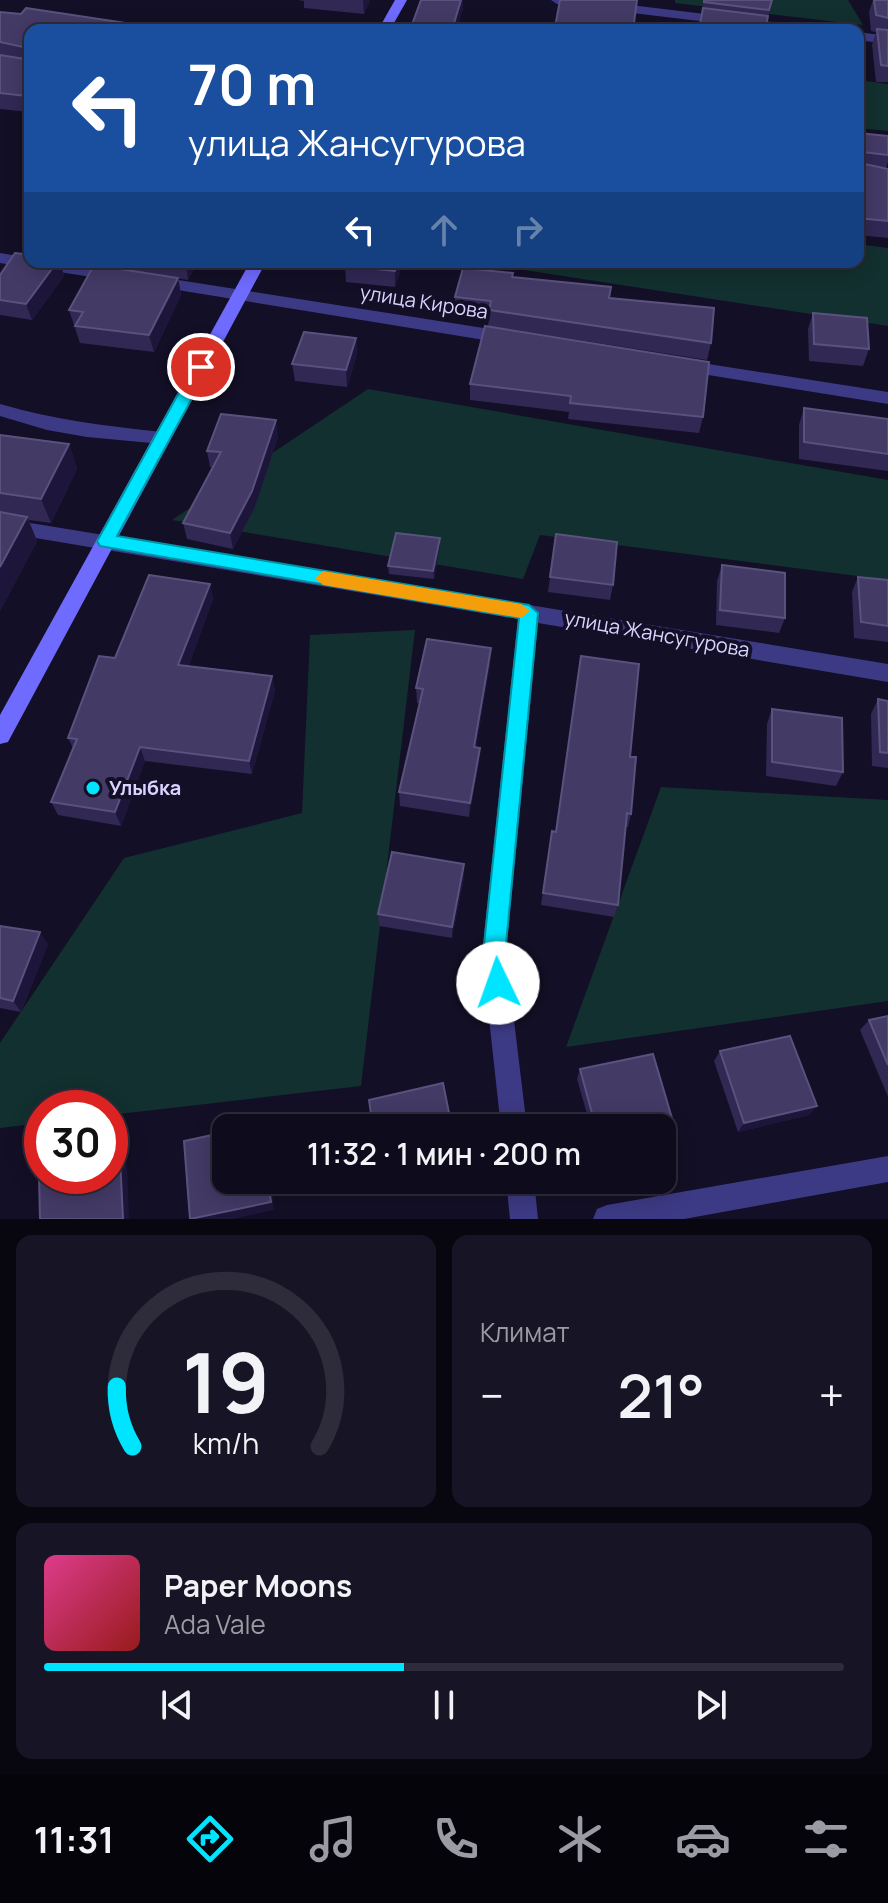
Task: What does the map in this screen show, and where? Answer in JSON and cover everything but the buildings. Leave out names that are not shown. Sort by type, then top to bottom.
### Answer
[{"type":"street","points":[[387,24],[401,0]]},
{"type":"street","points":[[557,0],[756,24]]},
{"type":"street","points":[[864,37],[888,40]]},
{"type":"street","name":"улица Кирова","points":[[0,258],[24,262]]},
{"type":"street","name":"улица Кирова","points":[[65,268],[533,342]]},
{"type":"street","points":[[0,735],[255,268]]},
{"type":"street","points":[[672,364],[888,398]]},
{"type":"street","points":[[0,410],[47,424],[162,438]]},
{"type":"street","name":"улица Жансугурова","points":[[0,525],[888,673]]},
{"type":"street","points":[[512,1114],[494,954],[529,613]]},
{"type":"street","points":[[607,1219],[888,1169]]},
{"type":"street","points":[[521,1194],[524,1219]]},
{"type":"green space","points":[[675,0],[848,0],[862,24],[854,24],[675,3]]},
{"type":"green space","points":[[864,81],[888,84],[888,131],[864,129]]},
{"type":"green space","points":[[864,245],[888,248],[888,326],[512,268],[864,268]]},
{"type":"green space","points":[[368,389],[888,480],[888,580],[540,535],[523,579],[172,520]]},
{"type":"green space","points":[[415,630],[361,1086],[128,1113],[128,1090],[24,1090],[24,1125],[0,1128],[0,1043],[124,858],[302,813],[310,635]]},
{"type":"green space","points":[[661,787],[888,800],[888,1001],[566,1047]]},
{"type":"slow traffic","points":[[323,578],[521,611]]},
{"type":"place","name":"Улыбка","points":[[93,788]]},
{"type":"route","points":[[201,367],[106,541],[529,613],[494,954],[498,983]]}]
